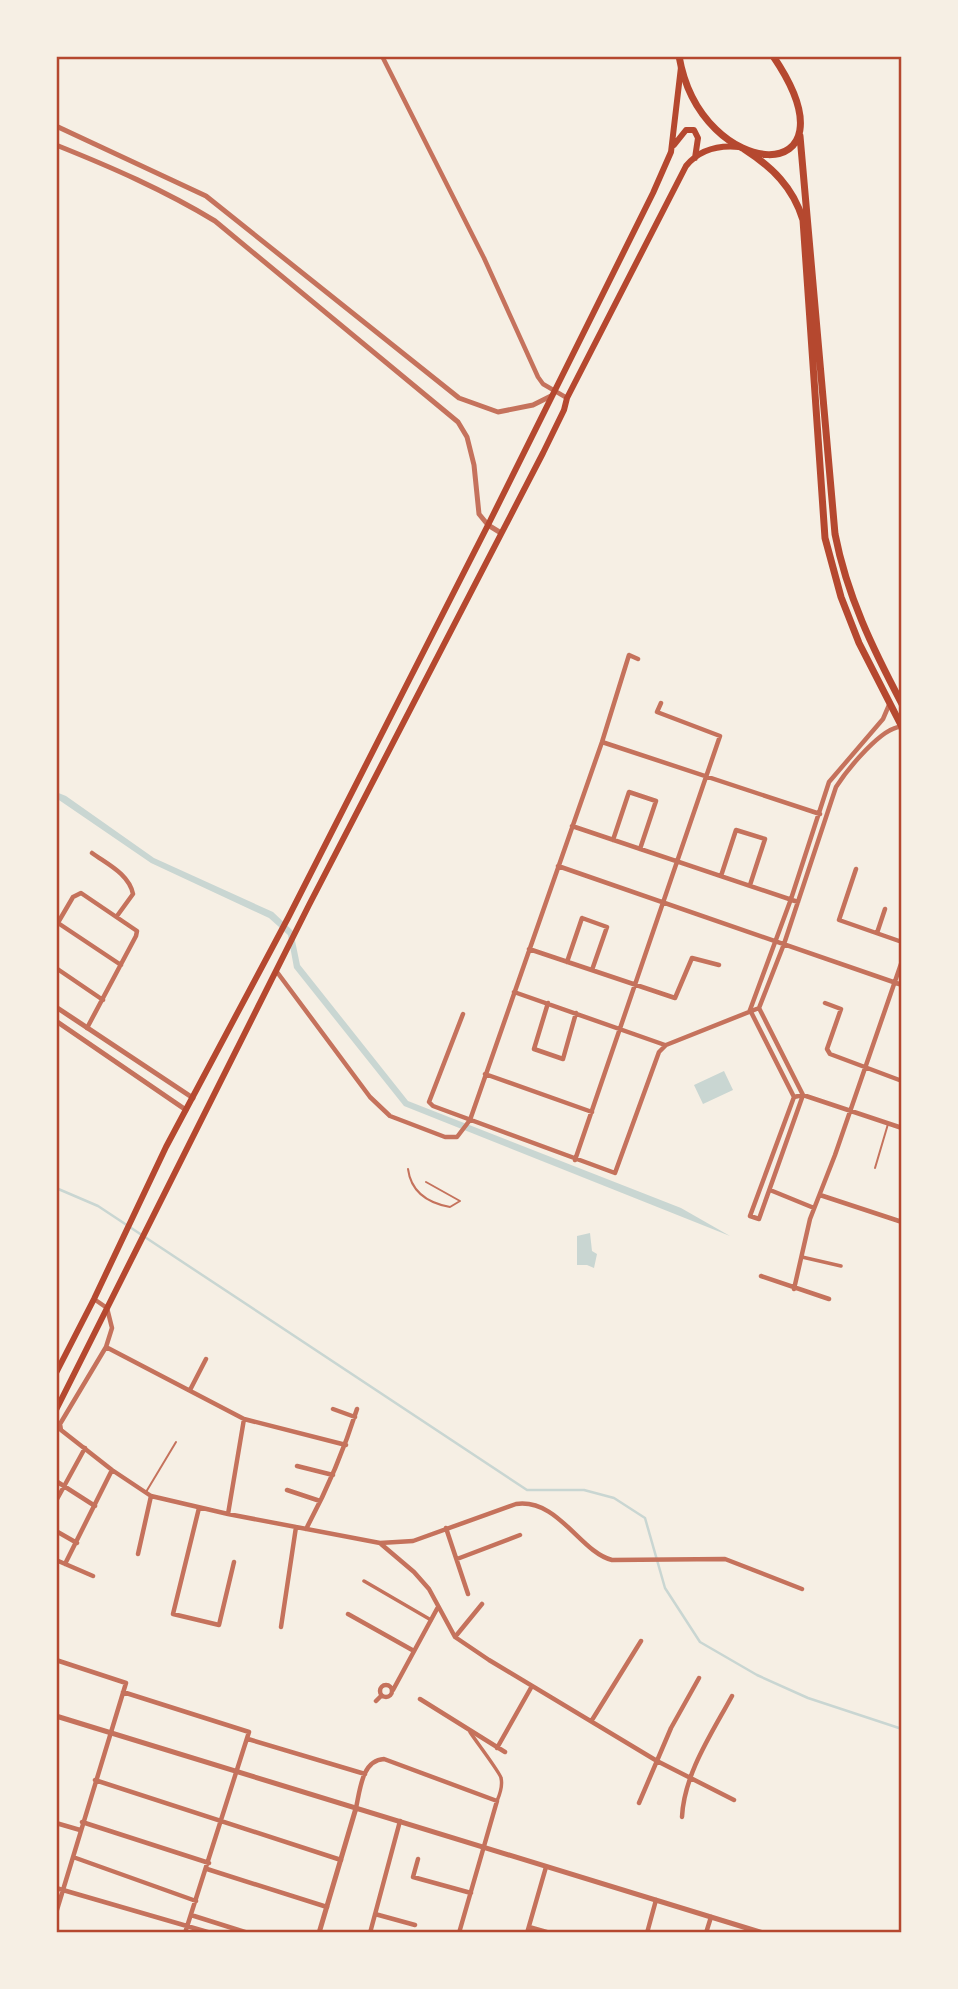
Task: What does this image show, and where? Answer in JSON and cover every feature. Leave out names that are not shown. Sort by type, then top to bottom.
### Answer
[{"type":"main road","points":[[679,56],[689,92],[701,114],[723,136],[764,162],[783,180],[803,220],[825,538],[852,625],[902,727]]},
{"type":"main road","points":[[773,56],[800,110],[800,136],[835,534],[843,572],[856,611],[902,704]]},
{"type":"main road","points":[[671,152],[681,68]]},
{"type":"main road","points":[[56,1373],[186,1110],[288,918],[488,525],[671,152],[681,134],[690,128],[697,133],[695,158]]},
{"type":"main road","points":[[56,1409],[686,166],[712,148],[725,145],[768,156],[778,155],[793,146],[800,136]]},
{"type":"street","points":[[382,56],[484,258],[538,377],[552,393],[567,398]]},
{"type":"street","points":[[56,127],[206,196],[459,398],[498,412],[533,405],[552,393]]},
{"type":"street","points":[[56,145],[132,176],[177,198],[215,221],[458,422],[467,437],[474,465],[479,514],[488,525],[501,533]]},
{"type":"street","points":[[276,972],[370,1097],[390,1116],[445,1137],[457,1138],[469,1123],[602,742],[629,655],[638,659]]},
{"type":"street","points":[[575,1160],[720,736],[657,712],[661,703]]},
{"type":"street","points":[[890,704],[883,719],[829,782],[791,899],[750,1010],[794,1097],[750,1216],[759,1219],[803,1095],[759,1008],[784,944],[836,787],[888,729],[902,727]]},
{"type":"street","points":[[602,742],[820,814]]},
{"type":"street","points":[[613,840],[629,792],[656,801],[640,849]]},
{"type":"street","points":[[822,807],[829,809]]},
{"type":"street","points":[[572,826],[798,902]]},
{"type":"street","points":[[721,876],[736,830],[765,839],[750,885]]},
{"type":"street","points":[[92,853],[118,872],[132,888],[133,894],[117,916]]},
{"type":"street","points":[[558,866],[902,985]]},
{"type":"street","points":[[856,869],[839,920],[902,942]]},
{"type":"street","points":[[87,1028],[103,1000],[136,936],[136,931],[81,893],[73,897],[57,925],[121,965]]},
{"type":"street","points":[[877,933],[885,909]]},
{"type":"street","points":[[568,962],[582,918],[607,926],[592,970]]},
{"type":"street","points":[[529,949],[675,998],[692,958],[719,965]]},
{"type":"street","points":[[794,1289],[810,1219],[902,961]]},
{"type":"street","points":[[56,968],[103,1000]]},
{"type":"street","points":[[514,992],[666,1045]]},
{"type":"street","points":[[548,1003],[534,1049],[563,1059],[576,1013]]},
{"type":"street","points":[[825,1003],[841,1009],[827,1049],[830,1054],[902,1081]]},
{"type":"street","points":[[56,1007],[193,1098]]},
{"type":"street","points":[[463,1014],[429,1102],[469,1123],[615,1173],[659,1052],[666,1045],[759,1008]]},
{"type":"street","points":[[56,1021],[186,1110]]},
{"type":"street","points":[[485,1074],[592,1112]]},
{"type":"street","points":[[794,1097],[803,1095],[902,1128]]},
{"type":"street","points":[[767,1171],[776,1174]]},
{"type":"street","points":[[770,1190],[814,1208]]},
{"type":"street","points":[[820,1195],[902,1222]]},
{"type":"street","points":[[802,1256],[841,1266]]},
{"type":"street","points":[[761,1276],[829,1299]]},
{"type":"street","points":[[94,1299],[107,1308],[112,1328],[106,1347],[60,1424],[61,1430],[148,1495],[199,1508],[380,1543],[412,1541],[524,1503],[533,1504],[571,1527],[605,1559],[725,1559],[802,1589]]},
{"type":"street","points":[[106,1347],[244,1419],[346,1445]]},
{"type":"street","points":[[190,1391],[206,1359]]},
{"type":"street","points":[[333,1409],[355,1417]]},
{"type":"street","points":[[306,1529],[346,1445],[357,1409]]},
{"type":"street","points":[[228,1514],[244,1419]]},
{"type":"street","points":[[56,1501],[85,1448]]},
{"type":"street","points":[[298,1466],[333,1475]]},
{"type":"street","points":[[65,1564],[112,1470]]},
{"type":"street","points":[[56,1481],[95,1506]]},
{"type":"street","points":[[287,1490],[320,1501]]},
{"type":"street","points":[[138,1554],[148,1495]]},
{"type":"street","points":[[199,1508],[173,1614],[219,1625],[234,1562]]},
{"type":"street","points":[[281,1627],[296,1527]]},
{"type":"street","points":[[446,1528],[468,1594]]},
{"type":"street","points":[[56,1531],[76,1543]]},
{"type":"street","points":[[457,1559],[520,1535]]},
{"type":"street","points":[[380,1543],[414,1572],[429,1589],[455,1637],[657,1761],[734,1800]]},
{"type":"street","points":[[56,1560],[93,1576]]},
{"type":"street","points":[[364,1581],[431,1620]]},
{"type":"street","points":[[455,1637],[482,1604]]},
{"type":"street","points":[[376,1701],[382,1696],[389,1697],[438,1607]]},
{"type":"street","points":[[348,1614],[414,1651]]},
{"type":"street","points":[[592,1720],[641,1641]]},
{"type":"street","points":[[56,1660],[125,1683],[56,1913]]},
{"type":"street","points":[[639,1802],[671,1728],[699,1678]]},
{"type":"street","points":[[382,1696],[379,1693],[383,1685],[393,1690]]},
{"type":"street","points":[[497,1748],[532,1686]]},
{"type":"street","points":[[123,1692],[249,1732],[186,1933]]},
{"type":"street","points":[[682,1816],[684,1796],[691,1779],[732,1696]]},
{"type":"street","points":[[420,1699],[505,1752]]},
{"type":"street","points":[[56,1716],[763,1933]]},
{"type":"street","points":[[459,1933],[502,1787],[501,1776],[469,1730]]},
{"type":"street","points":[[248,1739],[365,1774]]},
{"type":"street","points":[[319,1933],[365,1774],[376,1759],[384,1759],[498,1801]]},
{"type":"street","points":[[95,1780],[341,1860]]},
{"type":"street","points":[[370,1933],[400,1821]]},
{"type":"street","points":[[82,1822],[327,1907]]},
{"type":"street","points":[[56,1823],[80,1830]]},
{"type":"street","points":[[73,1857],[196,1901]]},
{"type":"street","points":[[418,1859],[413,1877],[471,1893]]},
{"type":"street","points":[[527,1933],[546,1867]]},
{"type":"street","points":[[56,1888],[211,1933]]},
{"type":"street","points":[[647,1933],[656,1900]]},
{"type":"street","points":[[375,1913],[415,1925]]},
{"type":"street","points":[[191,1915],[248,1933]]},
{"type":"street","points":[[706,1933],[711,1917]]},
{"type":"street","points":[[529,1927],[551,1933]]},
{"type":"lane","points":[[875,1168],[888,1123]]},
{"type":"lane","points":[[408,1169],[410,1182],[418,1193],[442,1206],[450,1207],[460,1201],[426,1182]]},
{"type":"lane","points":[[148,1495],[176,1442]]},
{"type":"shaded area","points":[[56,792],[66,796],[154,858],[273,912],[293,931],[300,965],[408,1101],[681,1208],[730,1236],[404,1106],[294,968],[288,935],[269,918],[151,863],[56,798]]},
{"type":"shaded area","points":[[724,1071],[733,1090],[703,1104],[694,1085]]},
{"type":"shaded area","points":[[590,1233],[592,1251],[597,1254],[594,1268],[577,1265],[577,1236]]},
{"type":"waterway","points":[[56,1188],[98,1206],[527,1490],[584,1490],[614,1498],[645,1518],[665,1588],[700,1642],[757,1675],[808,1698],[902,1729]]}]
